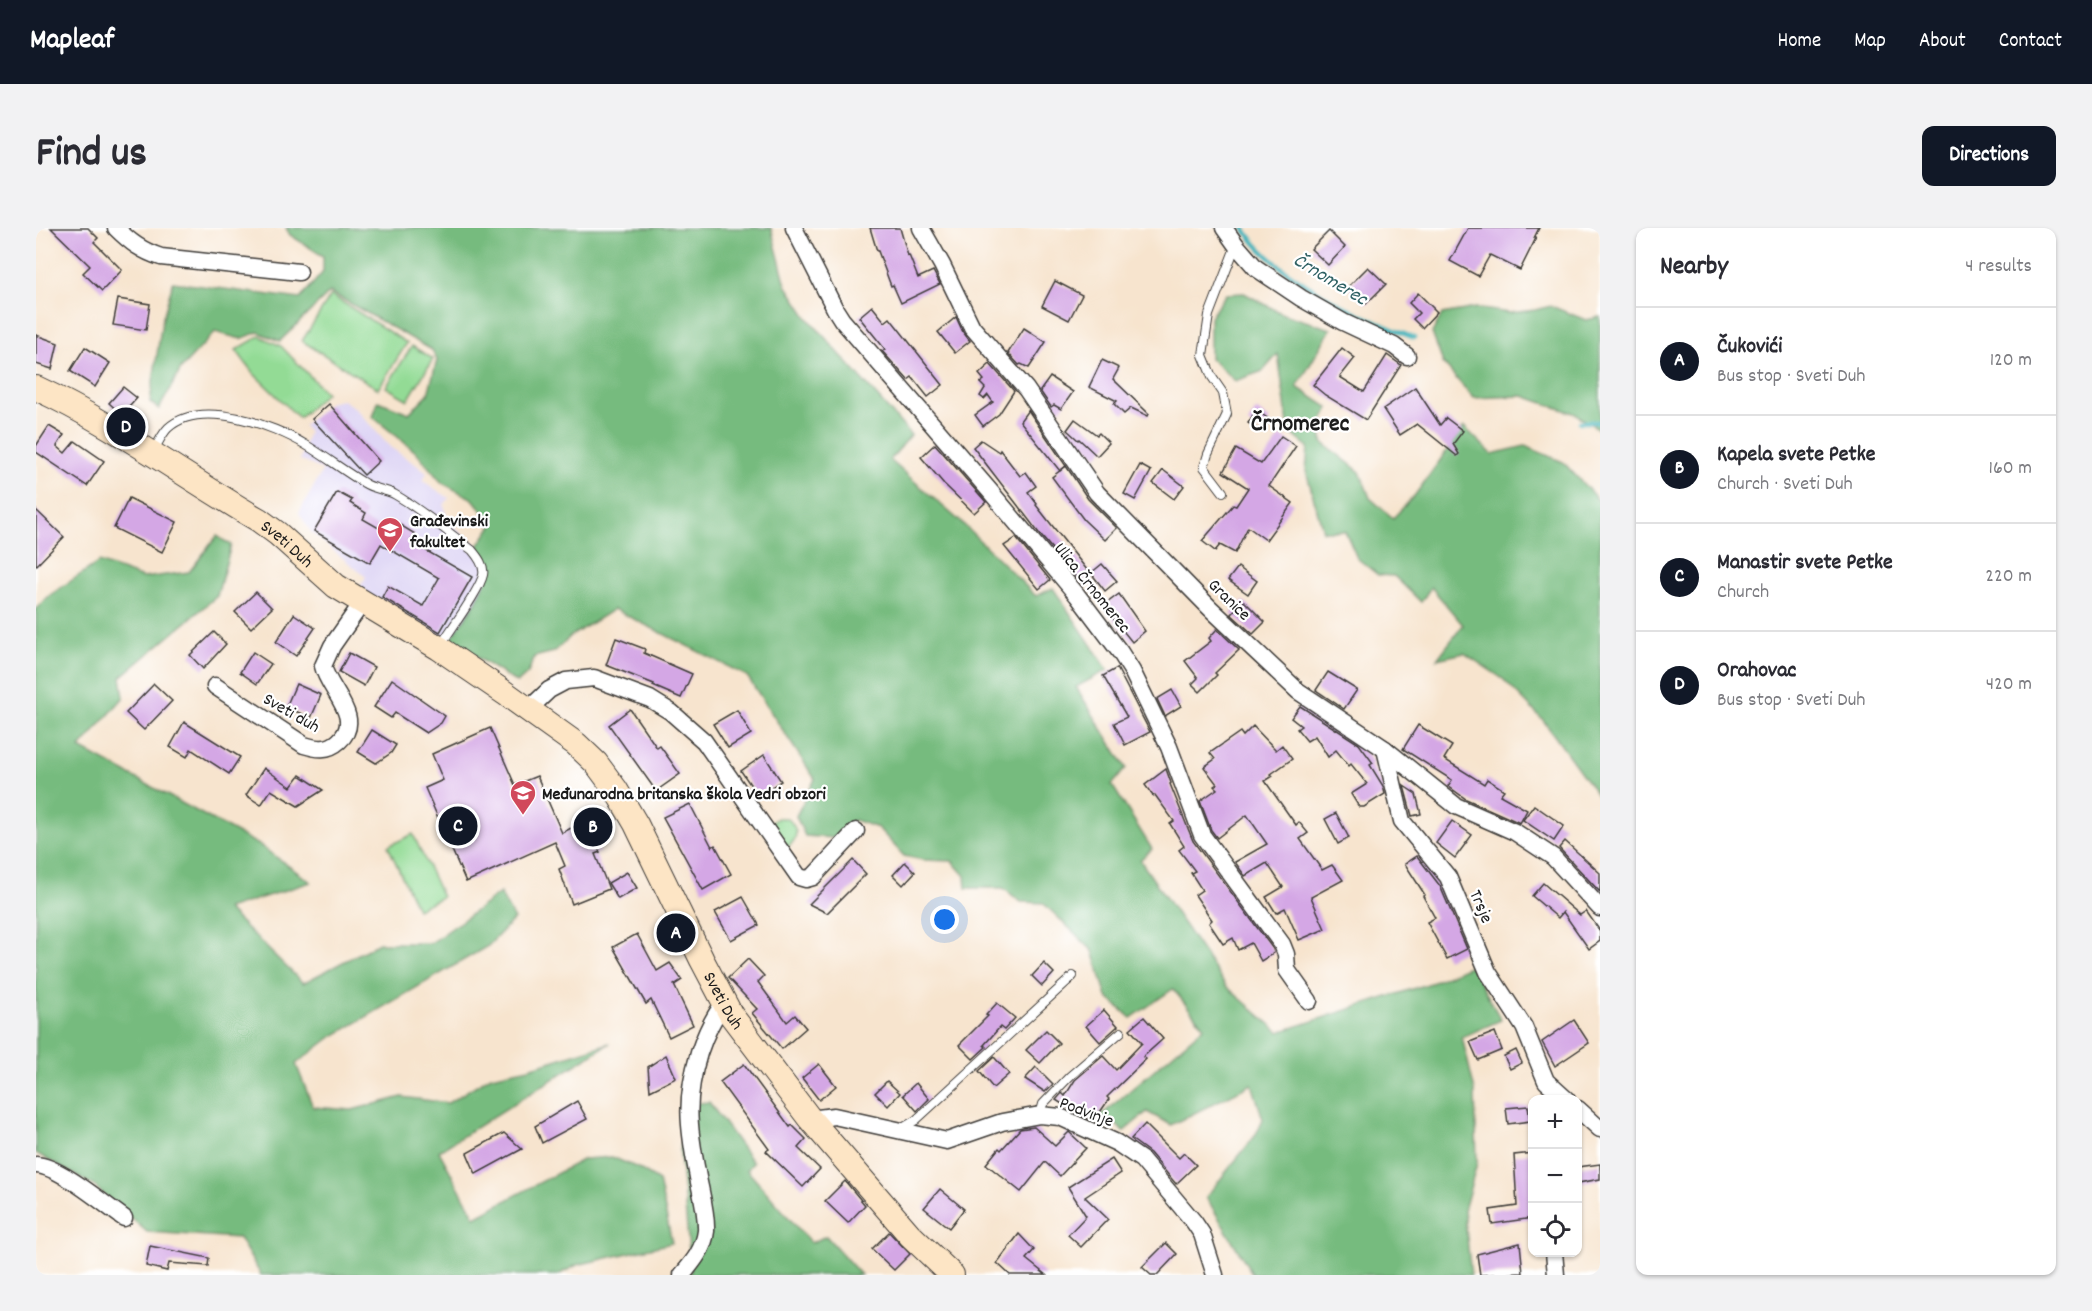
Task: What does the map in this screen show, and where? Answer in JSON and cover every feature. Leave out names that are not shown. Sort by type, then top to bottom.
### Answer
[{"type":"main road","name":"Sveti Duh","points":[[36,388],[66,402],[259,520],[278,534],[326,579],[439,648],[529,709],[584,751],[616,790],[636,824],[724,1004],[810,1119],[910,1235],[952,1275]]},
{"type":"street","points":[[116,228],[133,244],[148,253],[161,257],[299,272]]},
{"type":"street","name":"Ulica Črnomerec","points":[[794,228],[834,309],[842,320],[1077,595],[1120,652],[1132,671],[1169,747],[1202,835],[1282,944],[1286,954],[1287,970],[1309,1001]]},
{"type":"street","name":"Granice","points":[[921,228],[972,327],[1026,389],[1097,493],[1210,608],[1298,691],[1385,749],[1456,806],[1515,832],[1553,857],[1600,908]]},
{"type":"street","points":[[1224,228],[1256,268],[1301,298],[1343,322],[1394,346],[1407,356]]},
{"type":"street","name":"Sveti duh","points":[[215,686],[304,745],[321,749],[330,747],[344,736],[348,729],[348,721],[344,705],[324,673],[324,660],[362,603]]},
{"type":"street","points":[[529,709],[549,690],[566,681],[594,678],[650,699],[671,712],[704,741],[799,877],[813,878],[856,831]]},
{"type":"street","name":"Trsje","points":[[1385,749],[1402,821],[1448,877],[1488,972],[1524,1027],[1546,1081],[1546,1095]]},
{"type":"street","points":[[682,1275],[698,1255],[706,1230],[690,1135],[688,1099],[692,1075],[705,1035],[715,1015],[724,1004]]},
{"type":"street","name":"Trsje","points":[[1546,1081],[1561,1095]]},
{"type":"street","points":[[1582,1113],[1600,1129]]},
{"type":"street","name":"Podvinje","points":[[810,1119],[834,1116],[947,1141],[1002,1122],[1040,1115],[1060,1117],[1117,1143],[1142,1160],[1202,1234],[1215,1275]]},
{"type":"street","points":[[36,1165],[44,1165],[84,1189],[124,1218]]},
{"type":"street","points":[[1554,1257],[1556,1275]]},
{"type":"lane","points":[[1223,492],[1204,467],[1227,414],[1223,393],[1212,377],[1203,355],[1209,315],[1236,245]]},
{"type":"lane","points":[[152,454],[169,427],[189,416],[223,415],[261,425],[301,442],[367,485],[392,493],[415,507],[478,557],[483,568],[483,576],[439,648]]},
{"type":"lane","points":[[898,1130],[916,1120],[1073,976]]},
{"type":"lane","points":[[1040,1115],[1043,1104],[1070,1076],[1121,1032]]},
{"type":"shaded area","points":[[343,400],[355,408],[390,447],[427,472],[423,481],[449,498],[444,505],[448,522],[478,546],[490,575],[476,602],[448,643],[358,590],[366,577],[311,532],[299,513],[323,470],[300,460],[309,431],[303,426],[330,402]]},
{"type":"green space","points":[[286,228],[771,228],[786,285],[807,317],[911,435],[890,460],[962,523],[1036,596],[1053,588],[1108,670],[1076,687],[1126,768],[1112,785],[1152,849],[1140,860],[1226,986],[1279,1032],[1434,982],[1471,965],[1501,1020],[1462,1037],[1475,1091],[1477,1164],[1464,1210],[1471,1275],[1253,1275],[1206,1197],[1255,1136],[1263,1119],[1252,1084],[1171,1125],[1147,1112],[1123,1132],[1115,1123],[1099,1117],[1204,1027],[1173,989],[1131,1018],[1107,997],[1093,951],[1043,903],[1021,902],[1003,888],[966,888],[965,876],[952,861],[923,860],[904,856],[878,828],[854,820],[834,838],[805,836],[796,816],[815,779],[747,676],[614,609],[571,636],[554,652],[534,657],[528,673],[517,683],[450,640],[476,602],[489,575],[478,546],[493,524],[473,499],[442,483],[417,453],[373,417],[378,401],[409,413],[428,394],[437,360],[432,350],[330,292],[280,341],[258,332],[241,339],[215,332],[181,369],[159,409],[150,402],[162,321],[173,282],[300,299],[323,272],[323,256],[290,235]]},
{"type":"green space","points":[[1244,293],[1283,314],[1331,329],[1297,387],[1329,408],[1321,424],[1322,442],[1360,472],[1370,498],[1393,518],[1415,495],[1464,427],[1492,454],[1525,446],[1563,462],[1600,502],[1600,799],[1543,720],[1503,679],[1464,653],[1437,659],[1463,625],[1431,587],[1421,602],[1394,576],[1378,575],[1357,558],[1345,531],[1323,531],[1306,471],[1308,447],[1289,432],[1278,354],[1263,371],[1235,381],[1210,358],[1210,317],[1226,294]]},
{"type":"green space","points":[[331,295],[407,343],[378,389],[302,341]]},
{"type":"green space","points":[[1551,306],[1586,320],[1600,317],[1600,430],[1576,414],[1523,396],[1473,398],[1443,363],[1432,333],[1442,314],[1476,308],[1509,313]]},
{"type":"green space","points":[[260,336],[281,346],[326,393],[299,418],[253,373],[236,350]]},
{"type":"green space","points":[[412,346],[433,359],[408,400],[386,387]]},
{"type":"green space","points":[[217,536],[231,545],[217,596],[121,677],[124,697],[80,748],[259,845],[311,882],[227,909],[303,983],[379,943],[431,943],[500,893],[514,919],[488,946],[330,1038],[296,1064],[313,1107],[352,1110],[402,1097],[448,1103],[491,1076],[529,1068],[610,1043],[439,1151],[475,1217],[584,1159],[612,1157],[638,1168],[659,1181],[672,1243],[577,1265],[558,1275],[261,1275],[239,1238],[147,1232],[93,1185],[36,1153],[36,609],[50,595],[99,562],[143,578],[189,572]]},
{"type":"green space","points":[[778,818],[787,818],[794,826],[795,838],[786,848],[769,823]]},
{"type":"green space","points":[[413,834],[442,897],[417,909],[388,846]]},
{"type":"green space","points":[[709,1102],[753,1163],[747,1170],[811,1243],[826,1236],[861,1275],[688,1275],[691,1272],[680,1152],[686,1104]]},
{"type":"building","points":[[51,228],[88,228],[98,238],[94,242],[122,270],[102,291],[83,273],[90,266]]},
{"type":"building","points":[[870,228],[900,228],[908,256],[918,278],[933,271],[940,284],[901,303],[893,285],[891,286]]},
{"type":"building","points":[[1468,228],[1539,228],[1520,270],[1490,255],[1478,276],[1450,261]]},
{"type":"building","points":[[1329,231],[1345,247],[1328,265],[1311,249]]},
{"type":"building","points":[[1368,267],[1386,284],[1366,304],[1348,287]]},
{"type":"building","points":[[1055,281],[1082,295],[1069,320],[1042,306]]},
{"type":"building","points":[[1418,293],[1437,312],[1422,328],[1413,319],[1419,313],[1409,303]]},
{"type":"building","points":[[118,299],[150,304],[146,330],[113,325]]},
{"type":"building","points":[[872,306],[885,322],[890,318],[943,385],[928,397],[912,377],[908,380],[882,351],[885,349],[859,317]]},
{"type":"building","points":[[956,317],[970,341],[955,353],[938,332]]},
{"type":"building","points":[[1024,328],[1046,342],[1029,368],[1019,365],[1008,353]]},
{"type":"building","points":[[36,335],[58,343],[52,369],[36,364]]},
{"type":"building","points":[[85,347],[110,363],[95,387],[70,371]]},
{"type":"building","points":[[1342,348],[1355,358],[1340,377],[1364,392],[1387,355],[1401,365],[1366,420],[1313,385]]},
{"type":"building","points":[[1102,360],[1119,368],[1113,379],[1149,414],[1148,416],[1131,408],[1124,414],[1114,404],[1117,401],[1089,387]]},
{"type":"building","points":[[990,364],[1014,391],[999,414],[983,426],[975,415],[993,402],[988,395],[984,399],[980,396],[985,388],[980,383],[984,380],[979,374]]},
{"type":"building","points":[[1050,377],[1073,392],[1061,409],[1054,405],[1051,407],[1040,391]]},
{"type":"building","points":[[123,387],[137,398],[122,415],[109,403]]},
{"type":"building","points":[[1415,387],[1440,425],[1446,418],[1463,431],[1453,444],[1459,454],[1457,456],[1417,424],[1400,435],[1383,409]]},
{"type":"building","points":[[329,404],[379,461],[364,475],[312,419]]},
{"type":"building","points":[[1028,410],[1066,466],[1060,471],[1020,421]]},
{"type":"building","points":[[1256,410],[1270,420],[1262,432],[1248,423]]},
{"type":"building","points":[[1075,419],[1097,435],[1099,433],[1109,443],[1097,456],[1067,430]]},
{"type":"building","points":[[49,426],[64,435],[57,446],[65,453],[75,441],[104,461],[87,486],[36,452],[36,446]]},
{"type":"building","points":[[1281,436],[1296,446],[1269,486],[1293,503],[1266,540],[1248,527],[1235,553],[1220,545],[1215,551],[1202,541],[1233,505],[1236,506],[1248,488],[1223,472],[1236,449],[1261,464]]},
{"type":"building","points":[[981,440],[999,452],[1000,450],[1020,476],[1026,472],[1036,486],[1028,492],[1036,505],[1091,575],[1081,583],[1042,537],[973,447]]},
{"type":"building","points":[[935,444],[986,502],[974,513],[944,484],[921,457]]},
{"type":"building","points":[[1140,465],[1151,471],[1135,500],[1124,494]]},
{"type":"building","points":[[1066,466],[1088,499],[1117,528],[1105,540],[1084,520],[1052,477]]},
{"type":"building","points":[[1163,470],[1184,486],[1174,499],[1153,483]]},
{"type":"building","points":[[337,492],[352,500],[350,503],[366,513],[363,519],[391,535],[397,523],[415,534],[411,542],[472,577],[440,632],[382,597],[388,586],[423,606],[439,578],[381,544],[370,563],[314,531]]},
{"type":"building","points":[[129,498],[177,522],[162,552],[114,528]]},
{"type":"building","points":[[36,510],[64,537],[36,566]]},
{"type":"building","points":[[1016,538],[1050,580],[1039,589],[1004,546]]},
{"type":"building","points":[[1102,564],[1117,581],[1105,591],[1091,573]]},
{"type":"building","points":[[1238,567],[1257,581],[1248,594],[1228,580]]},
{"type":"building","points":[[256,592],[272,608],[251,628],[235,612]]},
{"type":"building","points":[[1119,594],[1145,631],[1132,642],[1103,606]]},
{"type":"building","points":[[1244,601],[1265,622],[1253,634],[1231,614]]},
{"type":"building","points":[[294,614],[315,628],[296,656],[276,642]]},
{"type":"building","points":[[1217,629],[1239,650],[1215,673],[1217,675],[1200,692],[1192,684],[1198,678],[1185,661],[1211,641],[1209,638]]},
{"type":"building","points":[[214,632],[226,644],[203,669],[190,655]]},
{"type":"building","points":[[616,638],[645,649],[644,653],[692,674],[681,698],[653,686],[654,684],[606,665]]},
{"type":"building","points":[[253,652],[271,664],[257,684],[240,672]]},
{"type":"building","points":[[349,653],[374,667],[364,686],[339,672]]},
{"type":"building","points":[[1117,668],[1150,732],[1125,745],[1114,723],[1127,717],[1103,676]]},
{"type":"building","points":[[1328,672],[1357,690],[1344,709],[1316,690]]},
{"type":"building","points":[[392,679],[445,716],[441,723],[426,733],[395,713],[391,718],[374,707]]},
{"type":"building","points":[[154,684],[172,701],[144,730],[126,713]]},
{"type":"building","points":[[296,684],[321,695],[311,718],[286,707]]},
{"type":"building","points":[[1172,690],[1181,706],[1165,716],[1157,699]]},
{"type":"building","points":[[1300,706],[1359,744],[1373,763],[1370,765],[1383,786],[1385,794],[1364,807],[1359,807],[1351,794],[1367,784],[1336,750],[1328,757],[1315,736],[1307,741],[1297,729],[1301,726],[1291,718]]},
{"type":"building","points":[[630,709],[657,748],[660,746],[680,774],[656,791],[609,725]]},
{"type":"building","points":[[737,710],[751,734],[728,748],[713,724]]},
{"type":"building","points":[[184,722],[240,757],[229,774],[191,749],[187,757],[170,747]]},
{"type":"building","points":[[1418,725],[1452,746],[1444,759],[1484,784],[1487,779],[1504,790],[1500,795],[1527,810],[1520,823],[1466,799],[1448,786],[1452,780],[1403,749]]},
{"type":"building","points":[[1253,726],[1276,750],[1282,745],[1292,759],[1265,781],[1296,825],[1299,822],[1308,833],[1300,839],[1322,870],[1332,865],[1343,880],[1311,897],[1325,929],[1299,940],[1285,908],[1276,913],[1266,897],[1283,887],[1267,863],[1245,876],[1235,862],[1267,844],[1247,815],[1217,838],[1211,830],[1200,801],[1217,789],[1214,786],[1217,784],[1204,767],[1215,759],[1210,753],[1240,732],[1243,736]]},
{"type":"building","points":[[490,728],[515,785],[537,776],[562,833],[601,812],[610,829],[594,839],[600,852],[595,854],[609,889],[572,904],[559,869],[565,866],[555,842],[466,882],[425,788],[443,780],[432,754]]},
{"type":"building","points":[[372,730],[396,745],[391,753],[376,763],[358,752]]},
{"type":"building","points":[[764,755],[781,781],[758,796],[741,771]]},
{"type":"building","points":[[264,768],[291,787],[300,775],[323,790],[298,806],[271,790],[261,805],[246,795]]},
{"type":"building","points":[[1166,769],[1193,841],[1273,949],[1274,953],[1261,961],[1251,943],[1238,950],[1233,938],[1223,944],[1209,923],[1212,920],[1195,895],[1202,890],[1191,873],[1195,871],[1179,850],[1184,846],[1170,824],[1174,821],[1145,785]]},
{"type":"building","points":[[1404,786],[1416,794],[1421,814],[1412,816]]},
{"type":"building","points":[[690,804],[712,847],[715,845],[731,874],[703,890],[663,817]]},
{"type":"building","points":[[1534,805],[1564,826],[1554,841],[1523,820]]},
{"type":"building","points":[[1336,813],[1349,838],[1338,844],[1325,819]]},
{"type":"building","points":[[1452,821],[1472,835],[1455,858],[1436,843]]},
{"type":"building","points":[[1565,841],[1600,873],[1600,892],[1559,848]]},
{"type":"building","points":[[1417,856],[1440,886],[1467,949],[1447,959],[1427,922],[1435,918],[1423,896],[1425,895],[1405,864]]},
{"type":"building","points":[[853,860],[866,874],[827,913],[809,904]]},
{"type":"building","points":[[905,862],[915,872],[903,885],[893,875]]},
{"type":"building","points":[[627,872],[637,888],[618,899],[608,883]]},
{"type":"building","points":[[1543,883],[1580,915],[1586,911],[1600,931],[1600,941],[1589,949],[1563,912],[1558,918],[1532,896]]},
{"type":"building","points":[[743,897],[759,925],[731,940],[715,912]]},
{"type":"building","points":[[637,934],[657,971],[670,963],[682,980],[674,985],[693,1025],[669,1037],[651,1000],[646,1004],[613,947]]},
{"type":"building","points":[[748,959],[764,976],[758,982],[787,1022],[795,1015],[806,1028],[782,1049],[752,1013],[757,1009],[728,978]]},
{"type":"building","points":[[1044,963],[1054,973],[1042,986],[1032,976]]},
{"type":"building","points":[[997,1003],[1015,1018],[1004,1030],[1000,1027],[984,1045],[986,1047],[973,1059],[959,1045],[988,1016],[986,1015]]},
{"type":"building","points":[[1104,1010],[1118,1026],[1100,1042],[1086,1026]]},
{"type":"building","points":[[1144,1017],[1163,1039],[1143,1057],[1146,1059],[1107,1097],[1109,1099],[1094,1121],[1056,1100],[1062,1093],[1065,1096],[1075,1080],[1103,1056],[1116,1070],[1142,1043],[1130,1029]]},
{"type":"building","points":[[1574,1020],[1589,1043],[1555,1066],[1542,1042]]},
{"type":"building","points":[[1046,1030],[1059,1043],[1040,1063],[1026,1050]]},
{"type":"building","points":[[1495,1032],[1502,1050],[1478,1060],[1470,1042]]},
{"type":"building","points":[[1516,1050],[1522,1063],[1510,1069],[1504,1056]]},
{"type":"building","points":[[666,1055],[676,1078],[650,1091],[648,1067]]},
{"type":"building","points":[[994,1057],[1009,1074],[993,1088],[979,1071]]},
{"type":"building","points":[[744,1064],[790,1127],[792,1125],[806,1139],[798,1148],[820,1169],[803,1187],[766,1151],[769,1149],[720,1082]]},
{"type":"building","points":[[819,1064],[836,1086],[819,1100],[802,1078]]},
{"type":"building","points":[[1036,1067],[1053,1084],[1045,1092],[1025,1079]]},
{"type":"building","points":[[887,1081],[900,1093],[888,1106],[875,1093]]},
{"type":"building","points":[[916,1083],[929,1099],[917,1111],[903,1095]]},
{"type":"building","points":[[577,1101],[587,1119],[542,1143],[535,1126]]},
{"type":"building","points":[[1528,1106],[1528,1121],[1508,1124],[1506,1108]]},
{"type":"building","points":[[1145,1124],[1179,1158],[1184,1153],[1196,1165],[1176,1184],[1150,1153],[1131,1139]]},
{"type":"building","points":[[1034,1127],[1055,1146],[1069,1132],[1086,1148],[1060,1176],[1045,1162],[1021,1192],[986,1164],[999,1148],[1001,1150],[1020,1129]]},
{"type":"building","points":[[504,1133],[522,1149],[476,1174],[467,1153]]},
{"type":"building","points":[[1528,1154],[1528,1219],[1492,1224],[1490,1210],[1517,1206],[1514,1155]]},
{"type":"building","points":[[1112,1159],[1121,1173],[1085,1197],[1108,1219],[1081,1247],[1068,1235],[1086,1216],[1068,1187]]},
{"type":"building","points":[[1600,1164],[1600,1179],[1582,1182],[1582,1166]]},
{"type":"building","points":[[845,1181],[865,1205],[848,1223],[825,1201]]},
{"type":"building","points":[[940,1189],[964,1209],[949,1228],[924,1208]]},
{"type":"building","points":[[889,1232],[910,1254],[894,1270],[872,1249]]},
{"type":"building","points":[[1019,1234],[1034,1250],[1026,1259],[1046,1275],[1010,1275],[997,1263]]},
{"type":"building","points":[[1166,1243],[1177,1254],[1157,1275],[1151,1275],[1142,1267]]},
{"type":"building","points":[[1520,1243],[1523,1273],[1480,1275],[1477,1254]]},
{"type":"building","points":[[150,1246],[209,1258],[208,1266],[169,1263],[167,1271],[146,1266]]},
{"type":"waterway","name":"Črnomerec","points":[[1244,228],[1258,246],[1276,263],[1320,294],[1369,319],[1414,338]]},
{"type":"waterway","name":"Črnomerec","points":[[1580,422],[1600,422]]},
{"type":"place","name":"Orahovac","points":[[126,427]]},
{"type":"place","name":"Građevinski fakultet","points":[[390,553]]},
{"type":"place","name":"Međunarodna britanska škola Vedri obzori","points":[[523,816]]},
{"type":"place","name":"Manastir svete Petke","points":[[458,826]]},
{"type":"place","name":"Kapela svete Petke","points":[[593,827]]},
{"type":"place","name":"Čukovići","points":[[676,933]]},
{"type":"district","name":"Črnomerec","points":[[1300,422]]}]
